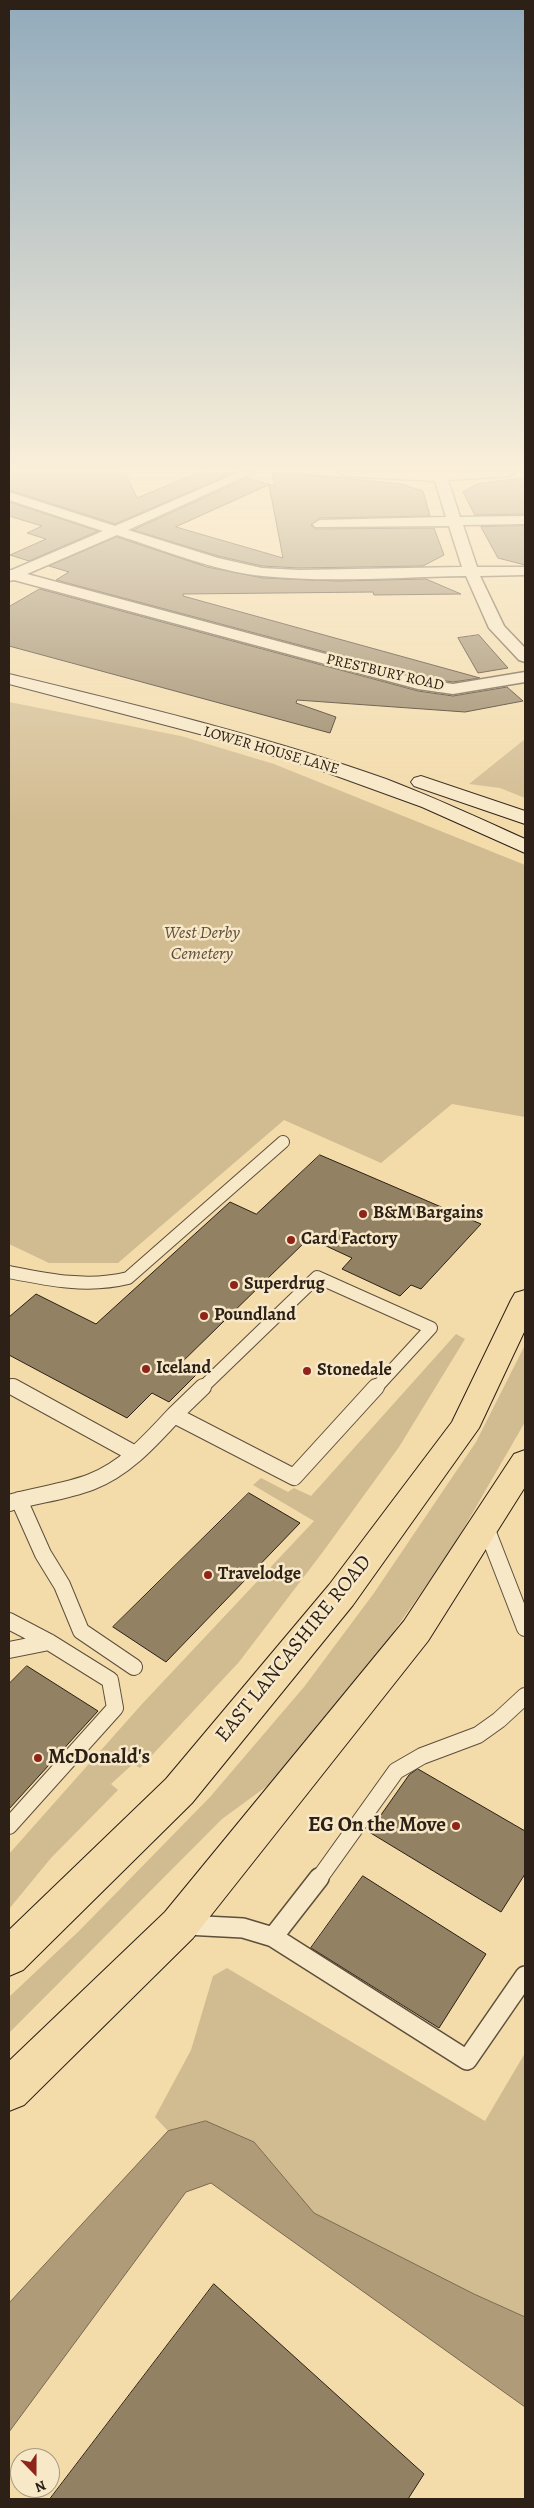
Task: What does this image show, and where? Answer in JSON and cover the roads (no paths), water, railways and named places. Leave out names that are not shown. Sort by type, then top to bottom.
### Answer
[{"type":"highway","name":"EAST LANCASHIRE ROAD","points":[[9,1957],[179,1791],[341,1595],[464,1428],[525,1300]]},
{"type":"highway","points":[[9,2090],[179,1925],[416,1631],[525,1462]]},
{"type":"street","name":"PRESTBURY ROAD","points":[[63,589],[418,684],[453,689],[525,677]]},
{"type":"street","points":[[478,589],[497,628],[525,657]]},
{"type":"street","name":"LOWER HOUSE LANE","points":[[9,666],[326,752],[525,818]]},
{"type":"street","name":"LOWER HOUSE LANE","points":[[9,679],[326,767],[429,803],[525,847]]},
{"type":"street","points":[[453,793],[525,826]]},
{"type":"lane","points":[[9,1272],[78,1282],[118,1281],[128,1278],[282,1142]]},
{"type":"lane","points":[[134,1667],[81,1631],[62,1585],[14,1502],[90,1482],[114,1470],[135,1454],[317,1276],[431,1328],[294,1477],[174,1416]]},
{"type":"lane","points":[[9,1385],[135,1454]]},
{"type":"lane","points":[[485,1525],[525,1628]]},
{"type":"lane","points":[[9,1621],[49,1642],[110,1680],[114,1708],[9,1826]]},
{"type":"lane","points":[[9,1650],[49,1642]]},
{"type":"lane","points":[[273,1937],[330,1864],[396,1771],[409,1760],[471,1738],[495,1723],[525,1696]]},
{"type":"lane","points":[[179,1925],[243,1928],[273,1937],[466,2060],[525,1976]]},
{"type":"place","name":"B&M Bargains","points":[[363,1214]]},
{"type":"place","name":"Card Factory","points":[[291,1240]]},
{"type":"place","name":"Superdrug","points":[[234,1285]]},
{"type":"place","name":"Poundland","points":[[204,1316]]},
{"type":"place","name":"Iceland","points":[[146,1369]]},
{"type":"place","name":"Stonedale","points":[[307,1371]]},
{"type":"place","name":"Travelodge","points":[[208,1575]]},
{"type":"place","name":"McDonald's","points":[[38,1758]]},
{"type":"place","name":"EG On the Move","points":[[456,1826]]},
{"type":"park label","name":"West Derby Cemetery","points":[[202,944]]}]
